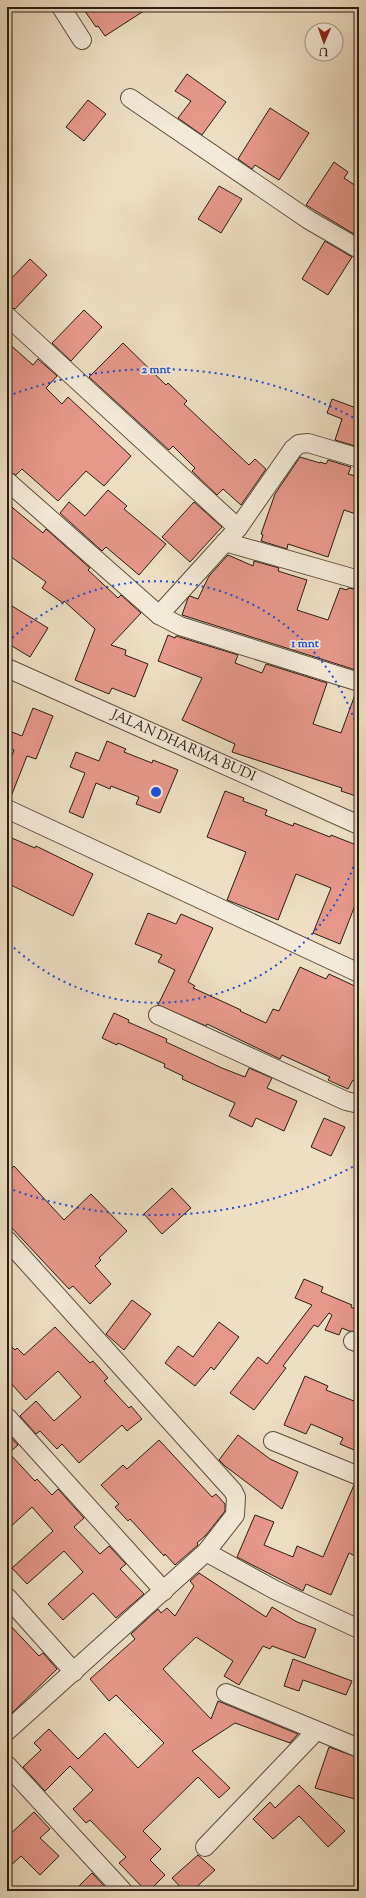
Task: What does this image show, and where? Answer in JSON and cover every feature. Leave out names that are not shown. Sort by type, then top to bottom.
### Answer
[{"type":"street","points":[[61,7],[82,40]]},
{"type":"street","points":[[130,98],[309,220],[359,249]]},
{"type":"street","points":[[7,316],[238,528]]},
{"type":"street","points":[[159,615],[238,528],[293,449],[299,444],[308,443],[359,458]]},
{"type":"street","points":[[7,481],[159,615],[180,626],[359,682]]},
{"type":"street","points":[[225,542],[359,580]]},
{"type":"street","name":"JALAN DHARMA BUDI","points":[[7,668],[359,825]]},
{"type":"street","points":[[7,810],[359,973]]},
{"type":"street","points":[[158,1015],[346,1101],[359,1104]]},
{"type":"street","points":[[7,1240],[233,1491],[236,1497],[237,1506],[235,1515],[206,1552],[7,1731]]},
{"type":"street","points":[[7,1417],[164,1591]]},
{"type":"street","points":[[273,1442],[359,1476]]},
{"type":"street","points":[[206,1552],[276,1590],[359,1629]]},
{"type":"street","points":[[7,1597],[74,1672]]},
{"type":"street","points":[[226,1693],[359,1748]]},
{"type":"street","points":[[205,1847],[316,1731]]},
{"type":"street","points":[[7,1765],[122,1891]]},
{"type":"building","points":[[82,7],[150,7],[105,36],[98,26],[96,27]]},
{"type":"building","points":[[187,74],[226,102],[202,135],[178,118],[191,101],[175,91]]},
{"type":"building","points":[[88,100],[106,114],[84,141],[66,127]]},
{"type":"building","points":[[270,108],[309,133],[279,180],[255,165],[252,169],[238,159]]},
{"type":"building","points":[[334,162],[348,172],[344,178],[359,188],[359,226],[354,234],[306,205]]},
{"type":"building","points":[[219,186],[242,199],[221,233],[198,219]]},
{"type":"building","points":[[325,241],[352,257],[328,295],[302,279]]},
{"type":"building","points":[[30,259],[47,275],[15,309],[7,306],[7,283]]},
{"type":"building","points":[[84,310],[102,327],[71,361],[52,343]]},
{"type":"building","points":[[7,342],[33,365],[38,359],[57,376],[46,388],[62,404],[68,397],[131,456],[104,486],[86,471],[58,501],[22,469],[16,475],[7,471]]},
{"type":"building","points":[[123,343],[166,385],[168,383],[187,401],[184,404],[249,465],[255,459],[266,469],[241,505],[223,489],[217,495],[192,471],[195,468],[173,446],[169,450],[89,377]]},
{"type":"building","points":[[332,399],[359,409],[358,447],[335,440],[342,419],[327,413]]},
{"type":"building","points":[[300,457],[326,464],[328,460],[351,467],[348,474],[359,477],[359,515],[344,510],[328,557],[288,544],[287,549],[261,541],[263,535],[261,534],[275,494]]},
{"type":"building","points":[[108,490],[127,506],[124,509],[166,544],[139,575],[106,547],[102,551],[60,513],[69,502],[85,516]]},
{"type":"building","points":[[194,502],[222,527],[190,562],[162,537]]},
{"type":"building","points":[[7,503],[43,533],[46,529],[90,568],[88,570],[118,598],[121,595],[141,613],[111,645],[126,650],[125,655],[148,664],[135,697],[112,688],[109,694],[75,680],[95,629],[64,601],[63,603],[42,588],[46,582],[7,554]]},
{"type":"building","points":[[228,555],[253,566],[254,561],[279,568],[278,571],[307,580],[297,610],[328,620],[340,588],[347,590],[348,588],[359,590],[359,671],[182,615],[188,598],[190,596],[198,599],[209,576]]},
{"type":"building","points":[[7,603],[48,628],[30,657],[7,643]]},
{"type":"building","points":[[168,635],[175,638],[176,636],[238,655],[235,663],[262,673],[266,664],[327,683],[313,724],[341,733],[356,692],[359,692],[359,797],[341,791],[342,788],[232,752],[235,744],[182,720],[202,678],[158,661]]},
{"type":"building","points":[[33,708],[53,716],[36,759],[27,756],[10,799],[7,799],[7,769],[14,750],[7,748],[7,730],[22,736]]},
{"type":"building","points":[[107,741],[126,749],[124,752],[152,763],[153,760],[178,770],[160,813],[136,804],[139,797],[111,786],[110,789],[96,783],[83,818],[69,812],[85,773],[70,767],[76,752],[99,761]]},
{"type":"building","points":[[225,791],[244,798],[243,801],[267,810],[265,815],[293,826],[294,823],[330,837],[331,835],[359,846],[359,895],[340,944],[313,933],[331,888],[296,874],[278,920],[227,900],[246,852],[207,837]]},
{"type":"building","points":[[7,836],[35,848],[36,846],[93,874],[73,916],[7,883]]},
{"type":"building","points":[[148,913],[176,924],[181,914],[213,928],[188,982],[195,986],[193,988],[266,1023],[273,1009],[279,1011],[300,967],[326,979],[329,974],[359,988],[359,1083],[353,1080],[348,1089],[328,1080],[330,1077],[282,1055],[280,1059],[207,1024],[206,1026],[158,1005],[175,970],[158,962],[162,955],[135,944]]},
{"type":"building","points":[[114,1013],[129,1020],[128,1022],[167,1039],[166,1042],[222,1068],[245,1077],[249,1068],[272,1078],[267,1088],[297,1101],[284,1131],[256,1118],[252,1127],[229,1116],[235,1103],[182,1079],[183,1076],[164,1067],[165,1064],[118,1043],[117,1045],[102,1038]]},
{"type":"building","points":[[324,1118],[345,1127],[331,1156],[311,1147]]},
{"type":"building","points":[[14,1166],[64,1220],[91,1194],[127,1231],[99,1258],[101,1260],[95,1266],[111,1284],[90,1304],[73,1286],[69,1289],[10,1226],[7,1226],[7,1173]]},
{"type":"building","points":[[172,1188],[191,1208],[162,1234],[144,1214]]},
{"type":"building","points":[[304,1279],[323,1287],[321,1292],[352,1305],[351,1307],[359,1311],[359,1332],[349,1331],[342,1328],[339,1335],[325,1330],[332,1315],[329,1313],[318,1327],[314,1325],[283,1366],[286,1368],[254,1410],[230,1393],[258,1357],[267,1364],[312,1305],[295,1298]]},
{"type":"building","points":[[132,1300],[151,1314],[124,1350],[106,1334]]},
{"type":"building","points":[[219,1322],[239,1337],[214,1370],[211,1367],[195,1386],[165,1363],[178,1346],[193,1357]]},
{"type":"building","points":[[55,1327],[90,1363],[93,1361],[108,1378],[104,1381],[129,1408],[131,1406],[142,1419],[127,1431],[122,1425],[79,1463],[62,1444],[57,1449],[40,1431],[36,1434],[20,1416],[36,1401],[54,1421],[81,1397],[58,1371],[26,1400],[7,1379],[7,1342],[15,1350],[17,1348],[24,1355]]},
{"type":"building","points":[[305,1376],[328,1386],[326,1390],[359,1403],[359,1452],[340,1444],[343,1438],[311,1424],[306,1434],[284,1425]]},
{"type":"building","points":[[7,1433],[18,1445],[9,1453],[35,1481],[37,1479],[52,1495],[58,1489],[84,1518],[74,1527],[100,1554],[109,1546],[126,1564],[120,1569],[144,1594],[116,1618],[93,1593],[63,1620],[48,1604],[83,1572],[64,1551],[27,1584],[12,1568],[53,1531],[32,1507],[7,1530]]},
{"type":"building","points":[[238,1435],[270,1459],[298,1472],[282,1509],[219,1460]]},
{"type":"building","points":[[159,1440],[212,1497],[216,1494],[225,1504],[225,1511],[206,1535],[197,1543],[198,1545],[175,1565],[165,1554],[164,1556],[130,1519],[128,1521],[115,1507],[119,1504],[101,1485],[123,1465],[127,1469]]},
{"type":"building","points":[[354,1485],[359,1486],[359,1558],[349,1553],[331,1595],[306,1584],[303,1591],[237,1557],[255,1515],[274,1522],[264,1545],[293,1557],[297,1546],[323,1557]]},
{"type":"building","points":[[199,1573],[266,1617],[272,1607],[297,1622],[316,1629],[305,1658],[272,1646],[270,1649],[263,1646],[239,1685],[224,1676],[233,1661],[196,1637],[163,1669],[211,1719],[218,1701],[298,1734],[290,1743],[235,1723],[192,1751],[230,1788],[219,1798],[198,1777],[143,1831],[161,1849],[150,1860],[165,1875],[149,1891],[146,1891],[119,1863],[126,1857],[90,1820],[86,1823],[73,1809],[93,1790],[70,1766],[45,1791],[23,1767],[41,1750],[34,1743],[49,1729],[78,1759],[105,1733],[138,1768],[164,1743],[116,1695],[109,1701],[90,1679],[135,1639],[131,1634],[158,1609],[161,1613],[167,1608],[175,1616],[194,1586],[190,1581]]},
{"type":"building","points":[[7,1622],[39,1656],[43,1653],[57,1669],[9,1716],[7,1714]]},
{"type":"building","points":[[293,1659],[352,1681],[346,1695],[303,1680],[299,1691],[284,1686]]},
{"type":"building","points":[[329,1747],[359,1758],[359,1784],[355,1799],[315,1788]]},
{"type":"building","points":[[299,1785],[345,1831],[328,1847],[299,1816],[273,1839],[253,1819],[270,1802],[275,1808]]},
{"type":"building","points":[[34,1812],[50,1829],[40,1838],[59,1856],[40,1875],[21,1856],[7,1869],[7,1837]]},
{"type":"building","points":[[198,1855],[215,1870],[192,1891],[184,1891],[172,1878]]},
{"type":"building","points":[[92,1873],[105,1887],[101,1891],[74,1891]]}]
